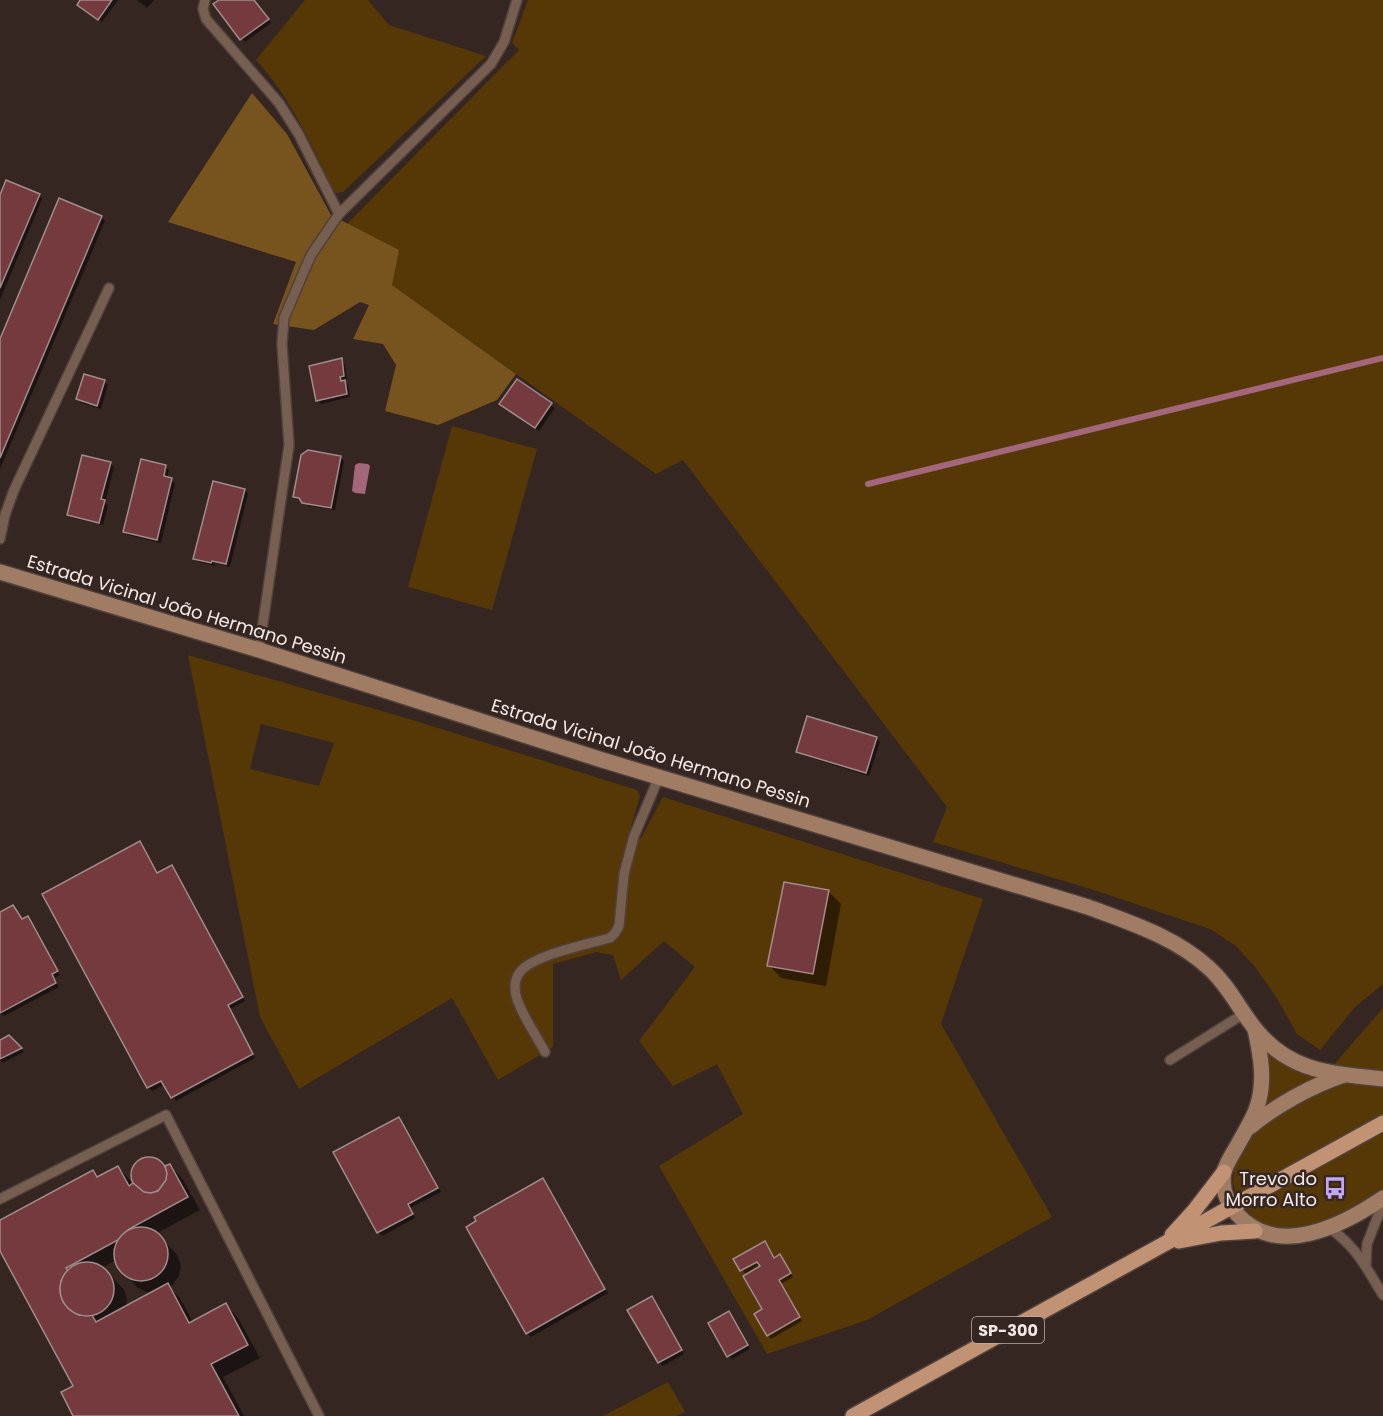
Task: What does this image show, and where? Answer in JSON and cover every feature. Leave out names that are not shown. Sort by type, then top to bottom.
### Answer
[{"type":"main road","name":"Estrada Vicinal João Hermano Pessin","points":[[0,572],[259,650],[659,777],[1128,921],[1167,938],[1200,960],[1219,978],[1255,1029],[1276,1050],[1293,1062],[1344,1074],[1383,1079]]},
{"type":"main road","name":"Estrada Vicinal João Hermano Pessin","points":[[1224,1172],[1256,1111],[1262,1085],[1263,1070],[1255,1029]]},
{"type":"main road","points":[[1245,1131],[1278,1108],[1344,1074]]},
{"type":"main road","name":"SP-300","points":[[853,1416],[1383,1123]]},
{"type":"main road","points":[[1224,1172],[1226,1196],[1231,1208],[1255,1231]]},
{"type":"main road","points":[[1164,1244],[1194,1211],[1224,1172]]},
{"type":"main road","points":[[1164,1244],[1221,1233],[1255,1231],[1293,1236],[1305,1235],[1329,1227],[1383,1198]]},
{"type":"lane","points":[[205,0],[203,9],[206,19],[279,104],[298,133],[339,214]]},
{"type":"lane","points":[[259,650],[289,445],[282,344],[284,318],[311,255],[322,236],[339,214],[491,64],[504,42],[517,0]]},
{"type":"lane","points":[[0,539],[4,515],[14,490],[109,288]]},
{"type":"lane","points":[[545,1052],[516,997],[515,985],[518,974],[528,964],[542,958],[610,938],[615,933],[619,926],[624,874],[634,836],[659,777]]},
{"type":"lane","points":[[1170,1060],[1245,1013]]},
{"type":"lane","points":[[0,1199],[166,1114],[319,1416]]},
{"type":"lane","points":[[1366,1267],[1367,1244],[1383,1203]]},
{"type":"lane","points":[[1329,1227],[1346,1239],[1383,1295]]},
{"type":"shaded area","points":[[305,0],[368,0],[389,25],[486,56],[343,192],[336,193],[333,190],[290,106],[256,60]]},
{"type":"shaded area","points":[[528,0],[1383,0],[1383,984],[1355,1007],[1320,1050],[1297,1034],[1275,995],[1236,946],[1210,929],[1091,889],[933,842],[947,807],[683,460],[656,474],[392,285],[323,251],[519,50],[512,43]]},
{"type":"shaded area","points":[[252,93],[287,134],[331,215],[399,250],[392,285],[516,374],[497,400],[438,425],[385,411],[396,365],[383,344],[353,339],[369,305],[360,302],[314,330],[273,324],[296,262],[168,222]]},
{"type":"shaded area","points":[[452,426],[537,449],[492,610],[408,587]]},
{"type":"shaded area","points":[[359,463],[370,466],[365,494],[352,491],[355,465]]},
{"type":"shaded area","points":[[188,655],[406,718],[637,790],[640,796],[629,834],[641,838],[663,797],[983,899],[941,1024],[1052,1217],[867,1320],[767,1354],[659,1166],[743,1114],[717,1064],[673,1086],[639,1041],[695,967],[664,941],[621,980],[613,955],[597,952],[553,964],[553,1047],[498,1080],[452,998],[299,1089],[260,1017]],"holes":[[[261,724],[334,743],[319,786],[250,769]]]},
{"type":"shaded area","points":[[1383,1008],[1383,1073],[1332,1067]]},
{"type":"shaded area","name":"Trevo do Morro Alto","points":[[1267,1050],[1280,1060],[1307,1073],[1336,1080],[1383,1085],[1383,1190],[1317,1227],[1280,1231],[1258,1222],[1242,1206],[1236,1195],[1233,1183],[1234,1168]]},
{"type":"shaded area","points":[[668,1382],[685,1412],[676,1416],[603,1416]]},
{"type":"building","points":[[80,0],[112,0],[98,20],[77,5]]},
{"type":"building","points":[[219,0],[254,0],[269,19],[240,40],[213,4]]},
{"type":"building","points":[[6,180],[40,194],[0,288],[0,195]]},
{"type":"building","points":[[59,198],[102,216],[0,458],[0,339]]},
{"type":"building","points":[[342,358],[344,376],[340,377],[341,381],[345,380],[347,394],[316,401],[309,366]]},
{"type":"building","points":[[84,374],[105,380],[97,406],[76,399]]},
{"type":"building","points":[[517,379],[552,403],[535,428],[499,404]]},
{"type":"building","points":[[308,450],[341,456],[331,508],[302,503],[299,498],[293,497],[301,455]]},
{"type":"building","points":[[82,455],[111,462],[101,499],[105,500],[99,523],[67,515]]},
{"type":"building","points":[[141,459],[166,465],[164,476],[172,478],[157,540],[123,532]]},
{"type":"building","points":[[213,481],[245,489],[226,564],[193,559]]},
{"type":"building","points":[[807,716],[877,737],[866,773],[796,752]]},
{"type":"building","points":[[140,841],[157,873],[172,865],[243,997],[228,1005],[253,1054],[171,1098],[161,1081],[147,1088],[42,894]]},
{"type":"building","points":[[784,882],[829,890],[813,974],[767,966]]},
{"type":"building","points":[[13,905],[22,919],[28,916],[58,971],[52,974],[56,983],[0,1013],[0,912]]},
{"type":"building","points":[[9,1035],[22,1048],[0,1059],[0,1040]]},
{"type":"building","points":[[399,1117],[438,1188],[408,1204],[413,1214],[377,1233],[333,1152]]},
{"type":"building","points":[[149,1157],[162,1162],[167,1175],[162,1188],[149,1193],[136,1188],[131,1175],[136,1162]]},
{"type":"building","points":[[170,1164],[188,1197],[129,1229],[118,1240],[66,1268],[68,1270],[61,1281],[60,1291],[63,1302],[79,1315],[92,1315],[96,1322],[168,1283],[189,1323],[226,1303],[248,1345],[211,1364],[239,1416],[73,1416],[61,1392],[73,1386],[0,1251],[0,1220],[93,1170],[97,1177],[118,1166],[129,1186],[133,1183],[144,1192],[158,1191],[166,1180],[165,1166]]},
{"type":"building","points":[[543,1178],[605,1289],[526,1334],[466,1227],[476,1221],[474,1217]]},
{"type":"building","points":[[136,1227],[146,1227],[156,1231],[164,1239],[168,1254],[164,1269],[156,1277],[146,1281],[136,1281],[126,1277],[118,1269],[114,1259],[114,1249],[118,1239],[126,1231]]},
{"type":"building","points":[[765,1241],[774,1258],[780,1254],[791,1273],[779,1280],[800,1317],[767,1336],[754,1314],[762,1309],[743,1276],[760,1266],[757,1262],[740,1271],[733,1259]]},
{"type":"building","points":[[82,1262],[92,1262],[102,1266],[110,1274],[114,1289],[110,1304],[102,1312],[92,1316],[82,1316],[72,1312],[64,1304],[60,1294],[60,1284],[64,1274],[72,1266]]},
{"type":"building","points":[[652,1296],[682,1350],[658,1363],[627,1310]]},
{"type":"building","points":[[729,1311],[748,1345],[727,1357],[708,1323]]},
{"type":"waterway","points":[[868,484],[1383,358]]},
{"type":"place","name":"Trevo do Morro Alto","points":[[1335,1188]]}]
